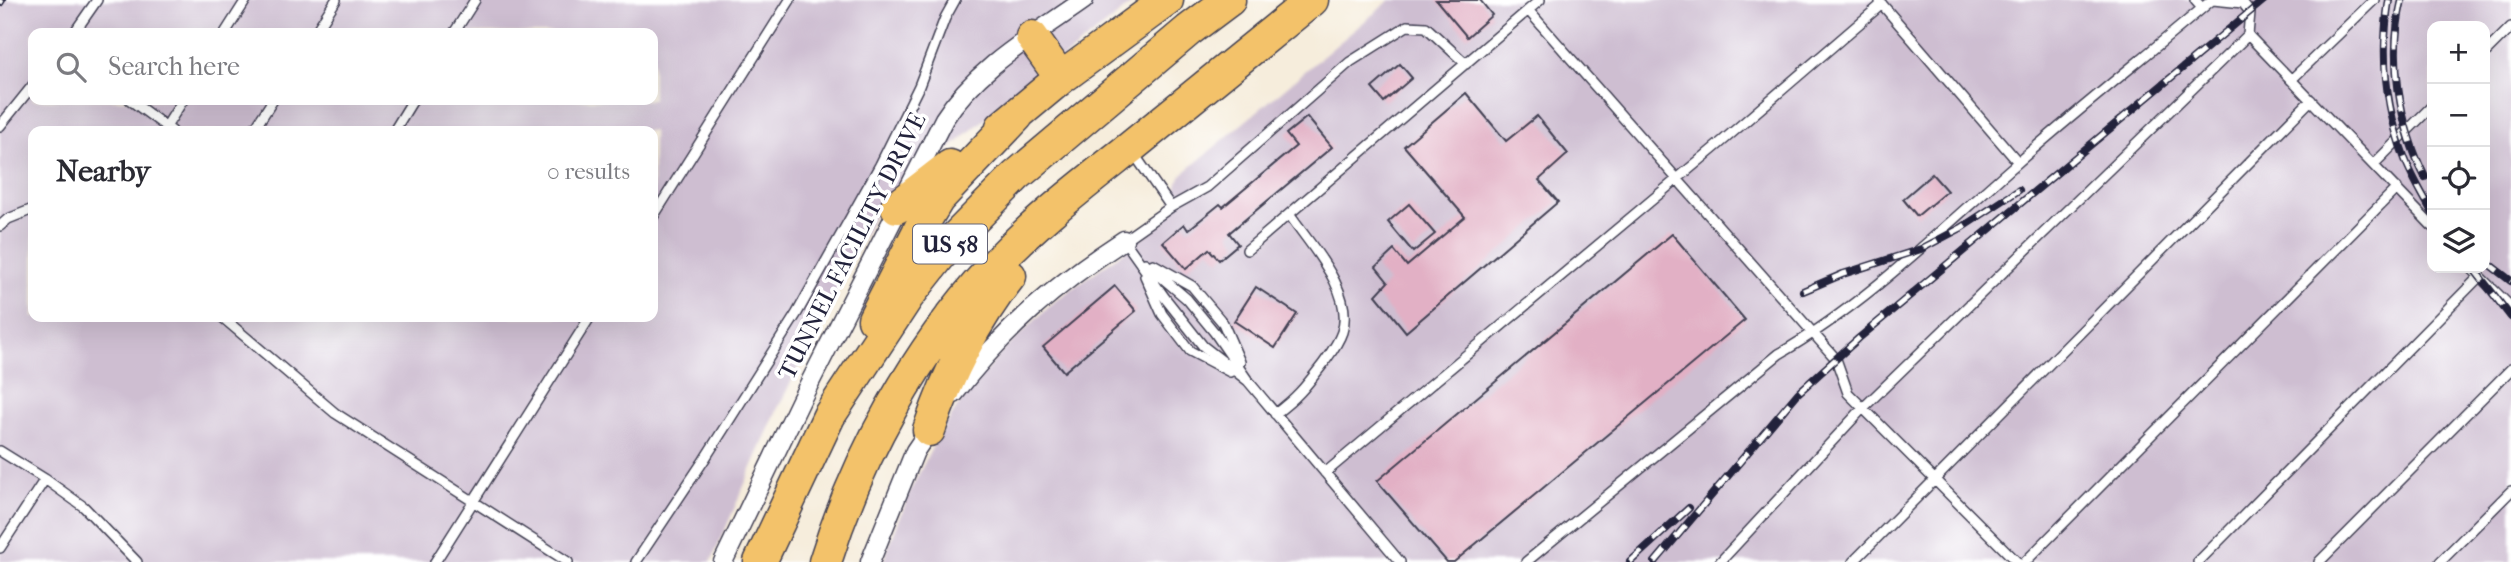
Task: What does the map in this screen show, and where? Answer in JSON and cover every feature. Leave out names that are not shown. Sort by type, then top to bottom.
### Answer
[{"type":"highway","points":[[829,415],[892,282],[929,213],[948,186],[1017,116],[1060,78],[1167,0]]},
{"type":"highway","name":"US 58","points":[[760,562],[829,415],[908,296],[970,220],[1016,176],[1222,0]]},
{"type":"highway","points":[[1189,30],[1229,0]]},
{"type":"highway","name":"US 58","points":[[825,562],[849,498],[881,430],[913,374],[949,321],[990,270],[1036,223],[1311,0]]},
{"type":"highway","points":[[1032,37],[1060,78]]},
{"type":"highway","points":[[897,207],[1017,116]]},
{"type":"highway","points":[[922,440],[941,394],[986,308],[1035,246],[1113,175],[1130,148]]},
{"type":"street","name":"TUNNEL FACILITY DRIVE","points":[[723,562],[897,207],[932,138],[954,103],[980,75],[1084,0]]},
{"type":"street","points":[[870,562],[922,440],[979,360],[1016,321],[1081,269],[1124,240]]},
{"type":"lane","points":[[77,28],[97,0]]},
{"type":"lane","points":[[228,28],[246,0]]},
{"type":"lane","points":[[317,28],[335,0]]},
{"type":"lane","points":[[457,28],[475,0]]},
{"type":"lane","points":[[658,209],[790,0]]},
{"type":"lane","points":[[636,562],[797,313],[855,211],[919,86],[945,18],[955,0]]},
{"type":"lane","points":[[1247,250],[1540,0]]},
{"type":"lane","points":[[2195,0],[2202,9]]},
{"type":"lane","points":[[1526,562],[1779,354],[1814,334],[1921,249],[2018,162],[2213,0],[2243,4],[2250,12],[2248,36],[1863,408],[1720,562]]},
{"type":"lane","points":[[2291,80],[2374,0]]},
{"type":"lane","points":[[1325,473],[1676,179],[1880,2],[2018,162]]},
{"type":"lane","points":[[1528,10],[1836,359],[1848,393],[2017,562]]},
{"type":"lane","points":[[1248,381],[1203,346],[1124,240],[1171,207],[1207,187],[1350,62],[1406,26],[1426,27],[1466,64]]},
{"type":"lane","points":[[2490,48],[2511,27]]},
{"type":"lane","points":[[2248,36],[2427,221]]},
{"type":"lane","points":[[0,126],[28,91]]},
{"type":"lane","points":[[1853,562],[2311,100]]},
{"type":"lane","points":[[137,105],[165,126]]},
{"type":"lane","points":[[170,126],[181,105]]},
{"type":"lane","points":[[256,126],[270,105]]},
{"type":"lane","points":[[397,126],[410,105]]},
{"type":"lane","points":[[2374,164],[2427,111]]},
{"type":"lane","points":[[1130,148],[1171,207]]},
{"type":"lane","points":[[2025,562],[2397,188]]},
{"type":"lane","points":[[0,226],[8,219],[28,211]]},
{"type":"lane","points":[[1275,414],[1297,398],[1338,344],[1344,329],[1342,297],[1334,279],[1289,214]]},
{"type":"lane","points":[[1136,255],[1187,299],[1215,333],[1248,381],[1400,562]]},
{"type":"lane","points":[[2475,273],[2511,307]]},
{"type":"lane","points":[[2197,562],[2479,277]]},
{"type":"lane","points":[[228,322],[335,413],[568,562]]},
{"type":"lane","points":[[435,562],[587,322]]},
{"type":"lane","points":[[2319,562],[2511,369]]},
{"type":"lane","points":[[0,452],[84,507],[137,562]]},
{"type":"lane","points":[[0,548],[44,479]]},
{"type":"lane","points":[[2440,562],[2511,491]]},
{"type":"shaded area","points":[[0,0],[1137,0],[975,127],[875,214],[777,410],[711,562],[0,562]]},
{"type":"shaded area","points":[[1390,0],[2511,0],[2511,562],[883,562],[911,489],[934,444],[961,401],[1000,354],[1055,301],[1166,221],[1180,176]]},
{"type":"building","points":[[1436,0],[1480,0],[1492,15],[1467,37]]},
{"type":"building","points":[[1400,64],[1412,78],[1384,102],[1372,88]]},
{"type":"building","points":[[1466,93],[1506,141],[1537,116],[1568,154],[1539,180],[1558,202],[1406,332],[1376,295],[1388,282],[1376,267],[1394,250],[1407,266],[1465,217],[1404,146]]},
{"type":"building","points":[[1307,117],[1332,147],[1229,233],[1238,244],[1219,260],[1209,249],[1186,269],[1163,242],[1184,224],[1188,230],[1220,204],[1223,207],[1296,146],[1286,134]]},
{"type":"building","points":[[1932,174],[1947,191],[1917,216],[1903,199]]},
{"type":"building","points":[[1409,204],[1435,234],[1413,252],[1388,222]]},
{"type":"building","points":[[1672,234],[1745,320],[1454,562],[1447,562],[1377,481]]},
{"type":"building","points":[[1115,286],[1136,311],[1064,372],[1043,347]]},
{"type":"building","points":[[1256,287],[1297,314],[1275,348],[1234,321]]},
{"type":"railway","points":[[1655,562],[1798,393],[1859,338],[2264,0]]},
{"type":"railway","points":[[2389,0],[2385,41],[2389,100],[2405,159],[2431,210]]},
{"type":"railway","points":[[2402,0],[2396,44],[2398,90],[2408,135],[2425,177]]},
{"type":"railway","points":[[1803,291],[1843,274],[1921,249],[1961,228],[2019,190]]},
{"type":"railway","points":[[2490,265],[2511,281]]},
{"type":"railway","points":[[2477,273],[2511,317]]},
{"type":"railway","points":[[1630,562],[1689,508]]}]
